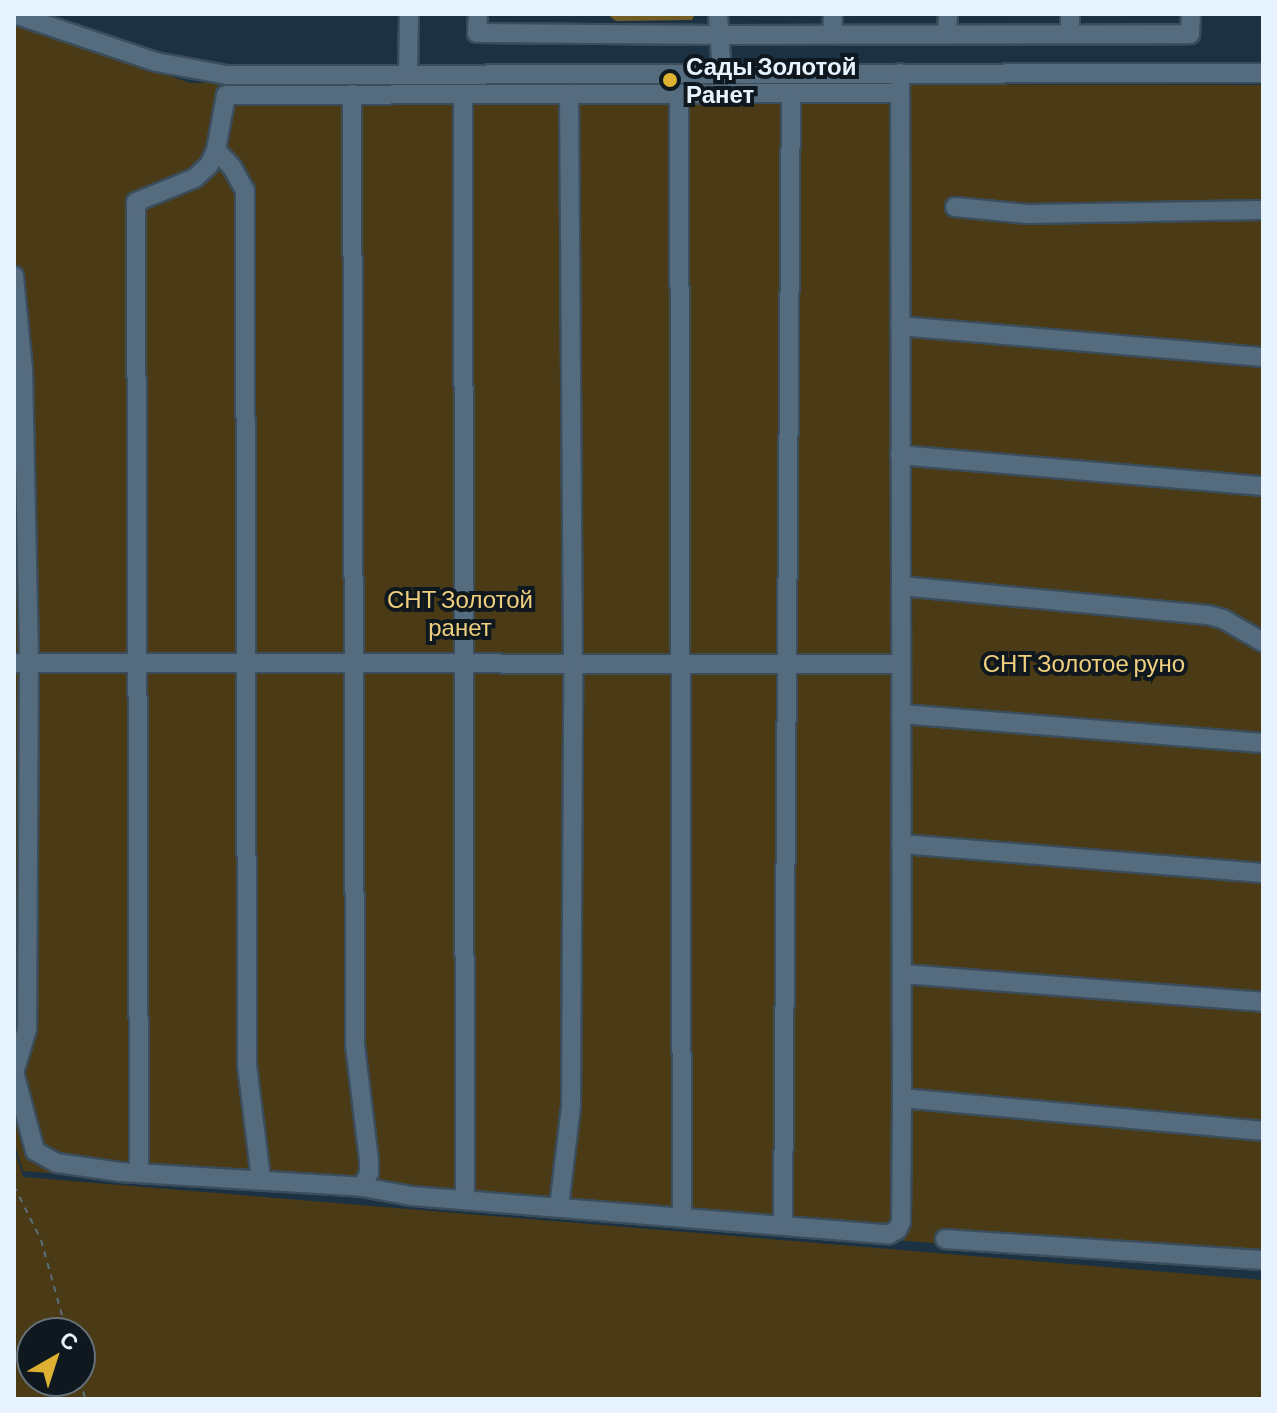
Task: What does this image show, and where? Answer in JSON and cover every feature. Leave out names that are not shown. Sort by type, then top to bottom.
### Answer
[{"type":"street","points":[[14,14],[193,72],[227,75],[1263,73]]},
{"type":"street","points":[[408,74],[409,14]]},
{"type":"street","points":[[478,14],[477,33],[717,35],[1190,34],[1191,14]]},
{"type":"street","points":[[597,33],[598,14]]},
{"type":"street","points":[[718,14],[722,74]]},
{"type":"street","points":[[832,34],[833,14]]},
{"type":"street","points":[[947,34],[948,14]]},
{"type":"street","points":[[1070,14],[1070,34]]},
{"type":"street","points":[[14,276],[23,369],[22,663],[27,1029],[14,1072],[35,1151],[42,1158],[57,1163],[211,1179],[261,1179],[362,1187],[412,1196],[889,1234],[901,1222],[900,73]]},
{"type":"street","points":[[679,93],[682,1217]]},
{"type":"street","points":[[783,1225],[790,664],[791,93]]},
{"type":"street","points":[[139,1172],[136,202],[195,178],[209,165],[216,150],[226,95],[900,93]]},
{"type":"street","points":[[352,94],[355,1045],[369,1160],[369,1173],[362,1187]]},
{"type":"street","points":[[463,94],[465,1198]]},
{"type":"street","points":[[559,1207],[571,1106],[573,664],[569,94]]},
{"type":"street","points":[[216,150],[232,167],[245,190],[247,1065],[261,1179]]},
{"type":"street","points":[[955,207],[1028,214],[1263,210]]},
{"type":"street","points":[[900,326],[1263,357]]},
{"type":"street","points":[[900,455],[1263,486]]},
{"type":"street","points":[[901,586],[1208,615],[1223,619],[1263,642]]},
{"type":"street","points":[[22,663],[901,664]]},
{"type":"street","points":[[901,714],[1263,743]]},
{"type":"street","points":[[901,844],[1263,873]]},
{"type":"street","points":[[902,974],[1263,1002]]},
{"type":"street","points":[[902,1098],[1263,1131]]},
{"type":"street","points":[[945,1239],[1263,1260]]},
{"type":"path","points":[[14,1186],[41,1240],[63,1317]]},
{"type":"green space","name":"СНТ Золотой ранет","points":[[14,22],[190,83],[1263,85],[1263,1269],[23,1171],[14,1142]]},
{"type":"green space","points":[[14,1148],[23,1177],[1263,1280],[1263,1399],[14,1399]]},
{"type":"shaded area","points":[[607,14],[695,14],[692,20],[616,21]]},
{"type":"place","name":"Сады Золотой Ранет","points":[[670,80]]},
{"type":"park label","name":"СНТ Золотое руно","points":[[1084,663]]}]
